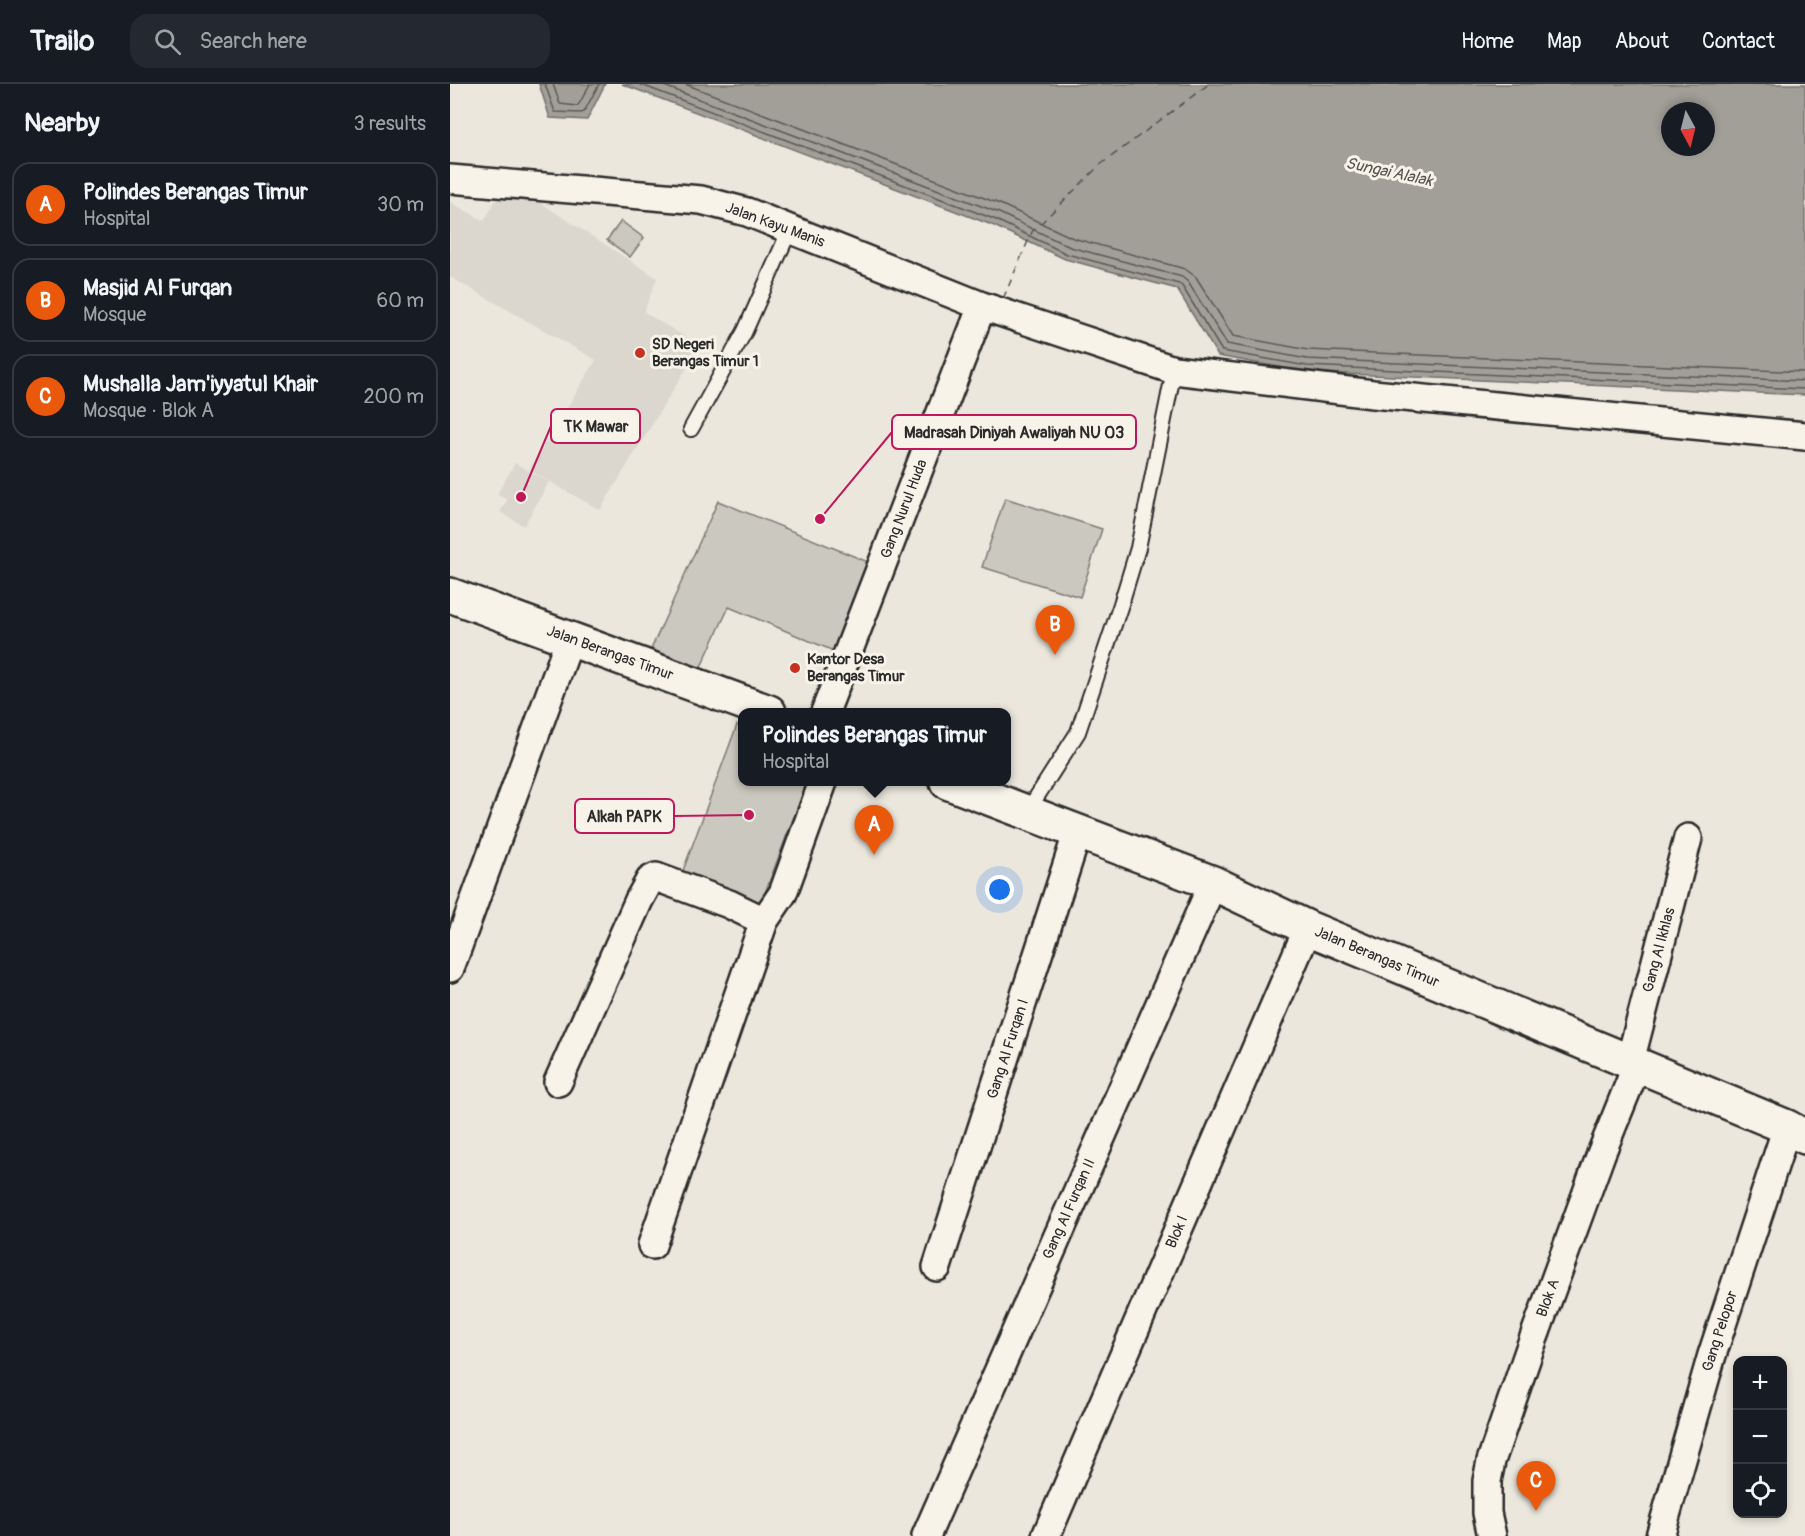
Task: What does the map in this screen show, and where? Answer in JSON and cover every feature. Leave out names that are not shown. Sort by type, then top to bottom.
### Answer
[{"type":"main road","name":"Jalan Berangas Timur","points":[[450,594],[758,708]]},
{"type":"main road","name":"Jalan Berangas Timur","points":[[958,786],[1213,883],[1308,928],[1796,1132]]},
{"type":"street","name":"Jalan Kayu Manis","points":[[450,179],[701,200],[747,212],[982,306],[1174,370],[1373,394],[1805,436]]},
{"type":"street","name":"Gang Nurul Huda","points":[[827,708],[982,306]]},
{"type":"street","points":[[450,968],[570,639]]},
{"type":"street","points":[[652,1245],[764,921],[783,893],[822,786]]},
{"type":"street","name":"Gang Al Furqan I","points":[[937,1267],[1078,831]]},
{"type":"street","name":"Gang Al Ikhlas","points":[[1633,1063],[1688,838]]},
{"type":"street","points":[[558,1082],[650,880],[656,877],[729,904],[764,921]]},
{"type":"street","name":"Gang Al Furqan II","points":[[926,1536],[1213,883]]},
{"type":"street","name":"Blok I","points":[[1046,1536],[1308,928]]},
{"type":"street","name":"Blok A","points":[[1492,1536],[1489,1529],[1487,1502],[1487,1480],[1491,1461],[1633,1063]]},
{"type":"street","name":"Gang Pelopor","points":[[1660,1536],[1712,1355],[1796,1132]]},
{"type":"lane","points":[[691,429],[745,331],[790,229]]},
{"type":"lane","points":[[1027,812],[1078,732],[1121,604],[1138,548],[1174,370]]},
{"type":"shaded area","name":"SD Negeri Berangas Timur 1","points":[[504,186],[536,200],[657,278],[644,312],[700,346],[600,510],[529,470],[596,360],[450,277],[450,202],[484,221]]},
{"type":"shaded area","points":[[621,221],[644,238],[630,257],[607,240]]},
{"type":"shaded area","points":[[515,463],[549,482],[524,526],[500,512],[507,500],[497,494]]},
{"type":"shaded area","points":[[1005,498],[1102,529],[1080,597],[982,567]]},
{"type":"shaded area","points":[[718,501],[868,562],[836,652],[729,607],[698,673],[648,656]]},
{"type":"shaded area","points":[[737,725],[738,786],[805,786],[760,906],[681,876]]},
{"type":"water","points":[[539,84],[605,84],[587,120],[550,118]]},
{"type":"water","name":"Sungai Alalak","points":[[622,84],[1805,84],[1805,395],[1306,372],[1218,356],[1177,289],[1065,259],[992,225]]},
{"type":"ferry route","points":[[1003,299],[1032,232],[1100,165],[1209,84]]},
{"type":"place","name":"SD Negeri Berangas Timur 1","points":[[640,353]]},
{"type":"place","name":"TK Mawar","points":[[521,497]]},
{"type":"place","name":"Madrasah Diniyah Awaliyah NU 03","points":[[820,519]]},
{"type":"place","name":"Masjid Al Furqan","points":[[1055,655]]},
{"type":"place","name":"Kantor Desa Berangas Timur","points":[[795,668]]},
{"type":"place","name":"Alkah PAPK","points":[[749,815]]},
{"type":"place","name":"Polindes Berangas Timur","points":[[874,855]]},
{"type":"place","name":"Mushalla Jam'iyyatul Khair","points":[[1536,1511]]}]
